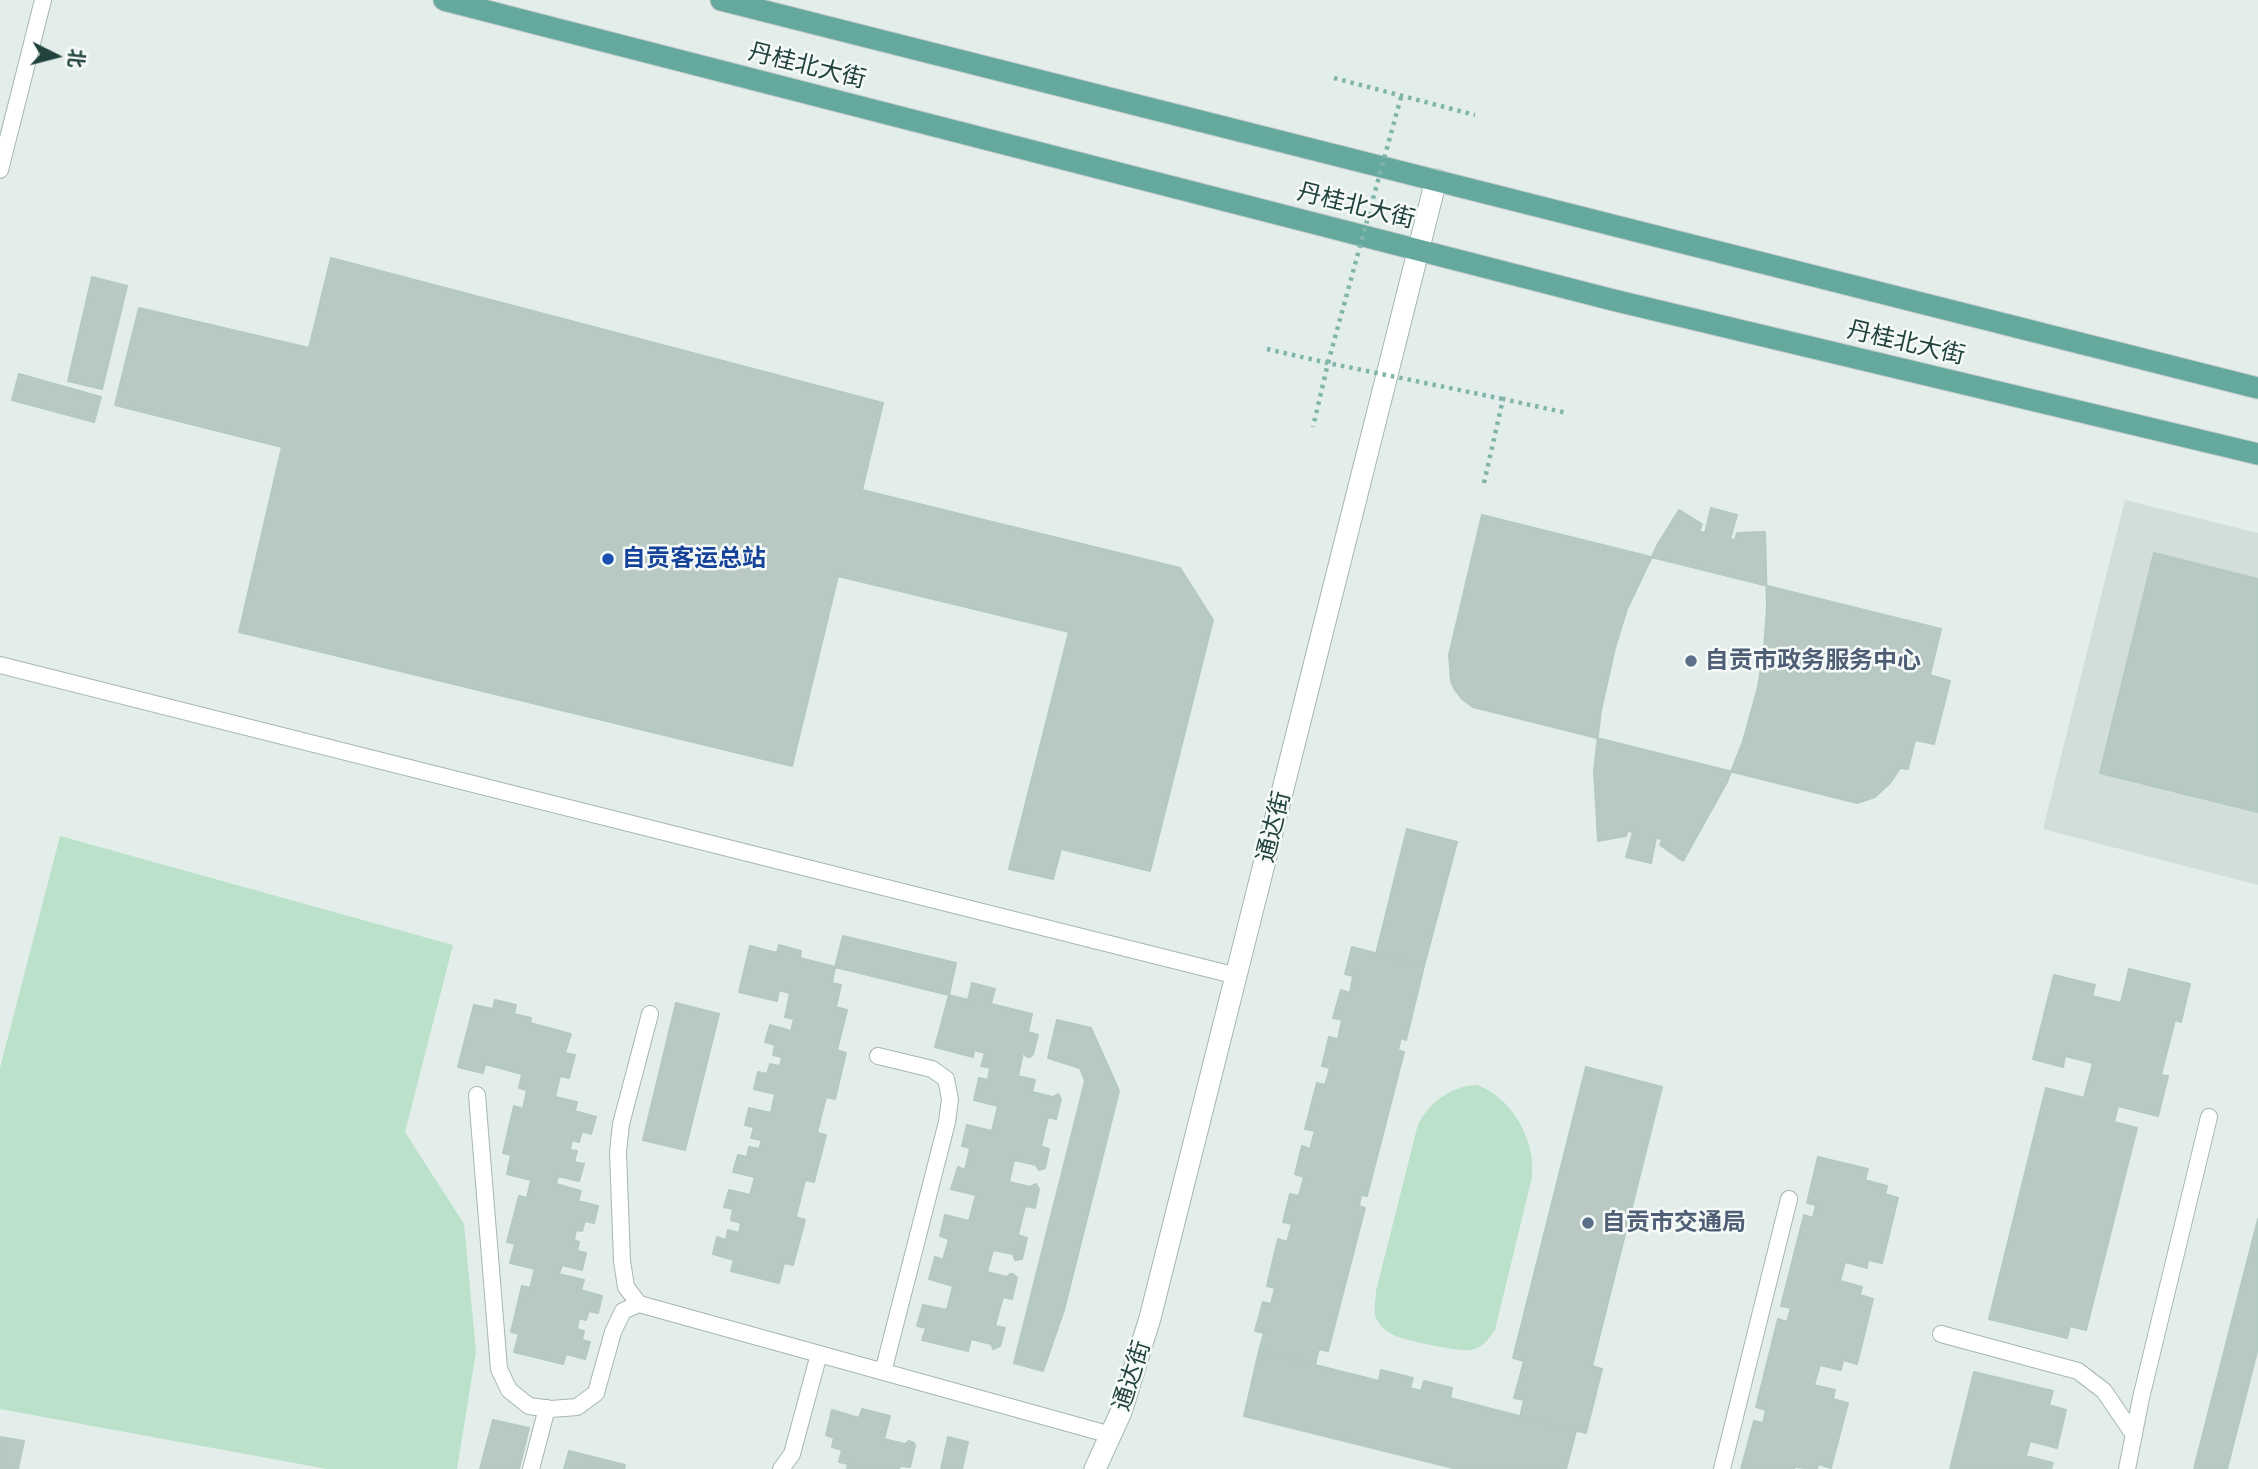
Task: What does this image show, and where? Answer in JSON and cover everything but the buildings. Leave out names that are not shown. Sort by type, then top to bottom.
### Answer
[{"type":"main road","name":"丹桂北大街","points":[[444,0],[1613,300],[2258,454]]},
{"type":"main road","name":"丹桂北大街","points":[[721,0],[2258,388]]},
{"type":"street","name":"通达街","points":[[1096,1469],[1121,1412],[1150,1318],[1436,180]]},
{"type":"lane","points":[[0,170],[43,0]]},
{"type":"lane","points":[[0,665],[1237,976]]},
{"type":"lane","points":[[650,1014],[621,1124],[618,1152],[622,1261],[626,1287],[639,1304],[1111,1434]]},
{"type":"lane","points":[[878,1056],[932,1069],[946,1079],[950,1099],[947,1122],[883,1372]]},
{"type":"lane","points":[[477,1095],[499,1369],[509,1390],[529,1406],[576,1407],[596,1393],[613,1332],[623,1311],[639,1304]]},
{"type":"lane","points":[[2127,1469],[2141,1398],[2209,1116]]},
{"type":"lane","points":[[1722,1469],[1789,1199]]},
{"type":"lane","points":[[1941,1334],[2078,1371],[2104,1391],[2134,1435]]},
{"type":"lane","points":[[781,1469],[792,1454],[819,1354]]},
{"type":"lane","points":[[531,1469],[547,1408]]},
{"type":"path","points":[[1334,78],[1475,115]]},
{"type":"path","points":[[1313,427],[1401,97]]},
{"type":"path","points":[[1267,349],[1567,413]]},
{"type":"path","points":[[1484,483],[1503,400]]},
{"type":"shaded area","points":[[2125,500],[2258,533],[2258,885],[2043,829]]},
{"type":"green space","points":[[60,836],[453,945],[405,1132],[464,1224],[476,1352],[457,1469],[327,1469],[0,1409],[0,1068]]},
{"type":"green space","points":[[1477,1085],[1497,1096],[1519,1122],[1531,1154],[1532,1177],[1495,1330],[1479,1347],[1465,1350],[1445,1348],[1393,1335],[1379,1324],[1375,1308],[1376,1291],[1418,1124],[1442,1097],[1458,1088]]},
{"type":"place","name":"自贡客运总站","points":[[608,559]]},
{"type":"place","name":"自贡市政务服务中心","points":[[1691,661]]},
{"type":"place","name":"自贡市交通局","points":[[1588,1223]]}]
